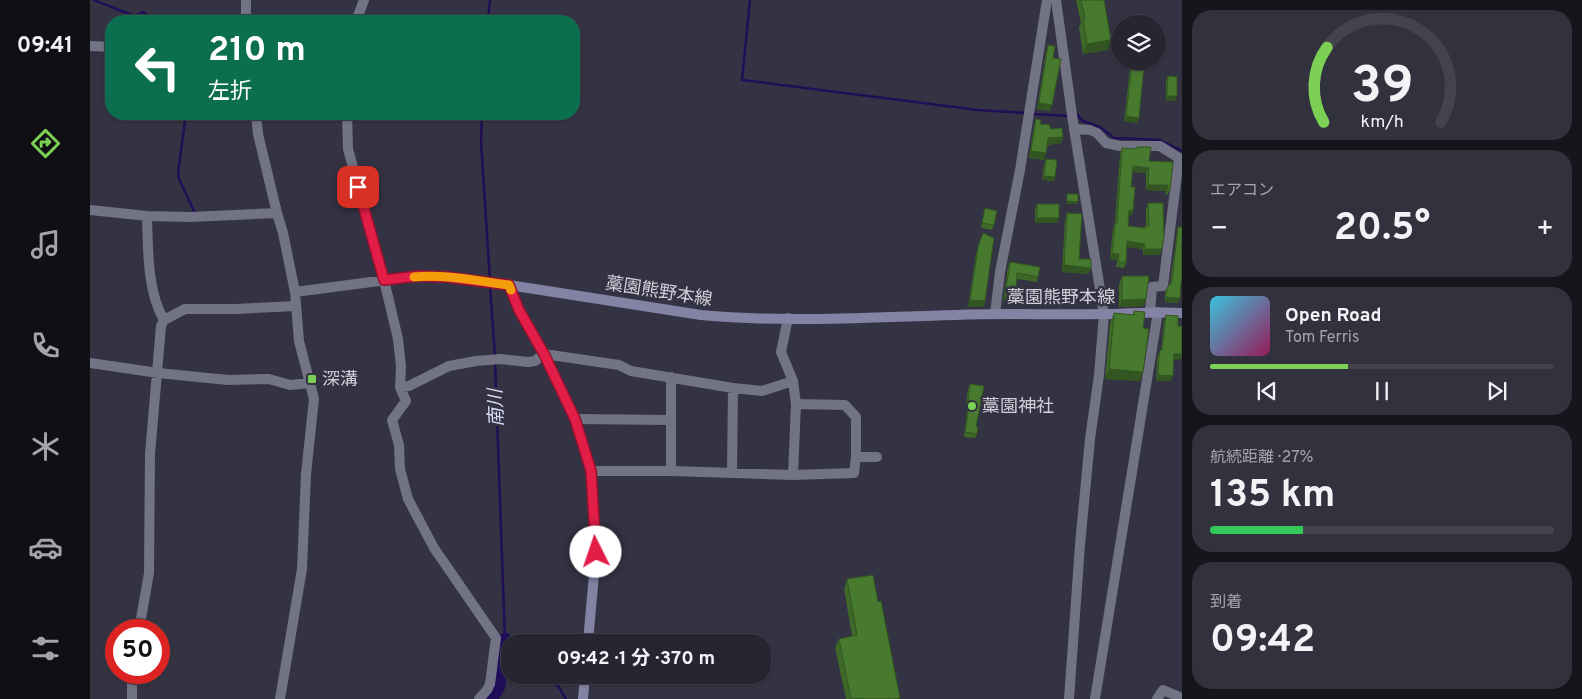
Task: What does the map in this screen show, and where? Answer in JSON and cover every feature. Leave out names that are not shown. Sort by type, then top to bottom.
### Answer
[{"type":"main road","name":"藁園熊野本線","points":[[509,285],[728,318],[1182,312]]},
{"type":"main road","points":[[509,285],[519,310],[544,354],[575,419],[591,471],[596,552],[589,634]]},
{"type":"main road","points":[[583,699],[584,684]]},
{"type":"street","points":[[246,0],[246,15]]},
{"type":"street","points":[[358,15],[364,0]]},
{"type":"street","points":[[995,314],[1000,272],[1020,170],[1047,0]]},
{"type":"street","points":[[1056,0],[1074,129],[1104,314],[1080,545],[1069,699]]},
{"type":"street","points":[[90,46],[105,47]]},
{"type":"street","points":[[257,120],[258,134],[296,292],[299,341],[314,399],[306,474],[302,569],[280,699]]},
{"type":"street","points":[[347,120],[348,149],[398,339],[401,367],[400,387],[406,401],[392,420],[399,445],[400,469],[408,499],[434,548],[496,638],[490,684],[479,699]]},
{"type":"street","points":[[1074,129],[1096,132],[1106,143],[1120,146],[1160,146],[1180,159],[1164,286],[1152,287],[1154,312],[1094,699]]},
{"type":"street","points":[[90,210],[147,216],[190,217],[277,213]]},
{"type":"street","points":[[147,216],[152,282],[159,312],[164,320]]},
{"type":"street","points":[[296,292],[427,276],[509,285]]},
{"type":"street","points":[[141,619],[149,573],[150,454],[164,320],[185,309],[296,306]]},
{"type":"street","points":[[788,318],[781,352],[793,381],[796,404],[793,475]]},
{"type":"street","points":[[400,387],[409,386],[450,366],[500,359],[528,362],[535,361],[544,354],[619,365],[631,371],[733,388],[762,391],[793,381]]},
{"type":"street","points":[[90,363],[158,373],[228,380],[269,379],[290,385],[310,383]]},
{"type":"street","points":[[670,471],[672,377]]},
{"type":"street","points":[[732,473],[733,388]]},
{"type":"street","points":[[591,471],[670,471],[793,475],[854,473],[856,418],[846,405],[796,404]]},
{"type":"street","points":[[575,419],[671,420]]},
{"type":"street","points":[[856,457],[878,457]]},
{"type":"street","points":[[132,684],[132,699]]},
{"type":"street","points":[[1157,699],[1163,690],[1182,698]]},
{"type":"building","points":[[1081,0],[1104,0],[1111,40],[1087,44],[1083,18],[1085,18]]},
{"type":"building","points":[[1048,45],[1055,46],[1053,58],[1061,59],[1052,105],[1039,103]]},
{"type":"building","points":[[1131,70],[1144,70],[1139,118],[1126,116]]},
{"type":"building","points":[[1168,76],[1177,77],[1177,96],[1167,96]]},
{"type":"building","points":[[1036,119],[1041,120],[1040,124],[1050,125],[1050,129],[1062,128],[1063,137],[1048,138],[1046,153],[1031,151]]},
{"type":"building","points":[[1137,147],[1151,147],[1149,161],[1173,162],[1170,190],[1167,189],[1168,185],[1148,185],[1149,168],[1133,166],[1131,187],[1135,187],[1133,211],[1129,210],[1128,226],[1145,228],[1145,226],[1149,226],[1148,203],[1163,203],[1164,235],[1162,249],[1145,249],[1145,244],[1127,241],[1126,263],[1118,262],[1119,254],[1112,254],[1115,223],[1117,223],[1122,148],[1137,149]]},
{"type":"building","points":[[1046,159],[1057,160],[1055,177],[1044,176]]},
{"type":"building","points":[[1067,194],[1078,194],[1078,202],[1067,201]]},
{"type":"building","points":[[1037,204],[1059,204],[1059,218],[1037,218]]},
{"type":"building","points":[[985,208],[997,211],[994,225],[982,223]]},
{"type":"building","points":[[1067,213],[1082,214],[1079,259],[1091,259],[1091,268],[1064,265]]},
{"type":"building","points":[[1178,227],[1182,227],[1182,281],[1180,298],[1166,297],[1167,288],[1172,282]]},
{"type":"building","points":[[983,233],[994,238],[985,301],[970,300],[978,247]]},
{"type":"building","points":[[1010,262],[1040,267],[1038,277],[1017,273],[1016,297],[1005,296]]},
{"type":"building","points":[[1122,276],[1149,276],[1146,299],[1122,300]]},
{"type":"building","points":[[1134,311],[1145,312],[1143,328],[1149,329],[1143,372],[1109,369],[1114,313],[1134,315]]},
{"type":"building","points":[[1166,315],[1178,316],[1178,326],[1182,326],[1182,354],[1174,354],[1173,376],[1158,375],[1159,355],[1160,350],[1162,350]]},
{"type":"building","points":[[970,384],[984,386],[976,427],[978,427],[977,434],[965,432],[970,400],[968,400]]},
{"type":"building","points":[[873,575],[878,602],[881,601],[900,698],[851,699],[839,639],[857,635],[847,579]]},
{"type":"waterway","points":[[94,0],[132,15]]},
{"type":"waterway","name":"南川","points":[[489,15],[490,0]]},
{"type":"waterway","points":[[750,0],[742,80],[978,110],[1026,113]]},
{"type":"waterway","points":[[136,15],[144,12],[147,15]]},
{"type":"waterway","points":[[1032,114],[1068,116]]},
{"type":"waterway","points":[[1074,116],[1077,115],[1083,121],[1100,127],[1114,138],[1160,140],[1182,151]]},
{"type":"waterway","points":[[185,120],[178,173],[195,213]]},
{"type":"waterway","name":"南川","points":[[482,120],[481,141],[490,281]]},
{"type":"waterway","name":"南川","points":[[490,286],[495,356]]},
{"type":"waterway","name":"南川","points":[[495,361],[505,634]]},
{"type":"waterway","name":"南川","points":[[489,699],[497,687],[501,664]]},
{"type":"waterway","points":[[555,684],[566,699]]},
{"type":"slow traffic","points":[[414,277],[447,277],[482,281],[509,285],[511,290]]},
{"type":"place","name":"深溝","points":[[312,379]]},
{"type":"place","name":"藁園神社","points":[[972,406]]},
{"type":"route","points":[[358,187],[384,280],[418,276],[447,277],[509,285],[519,310],[544,354],[575,419],[591,471],[596,552]]}]
